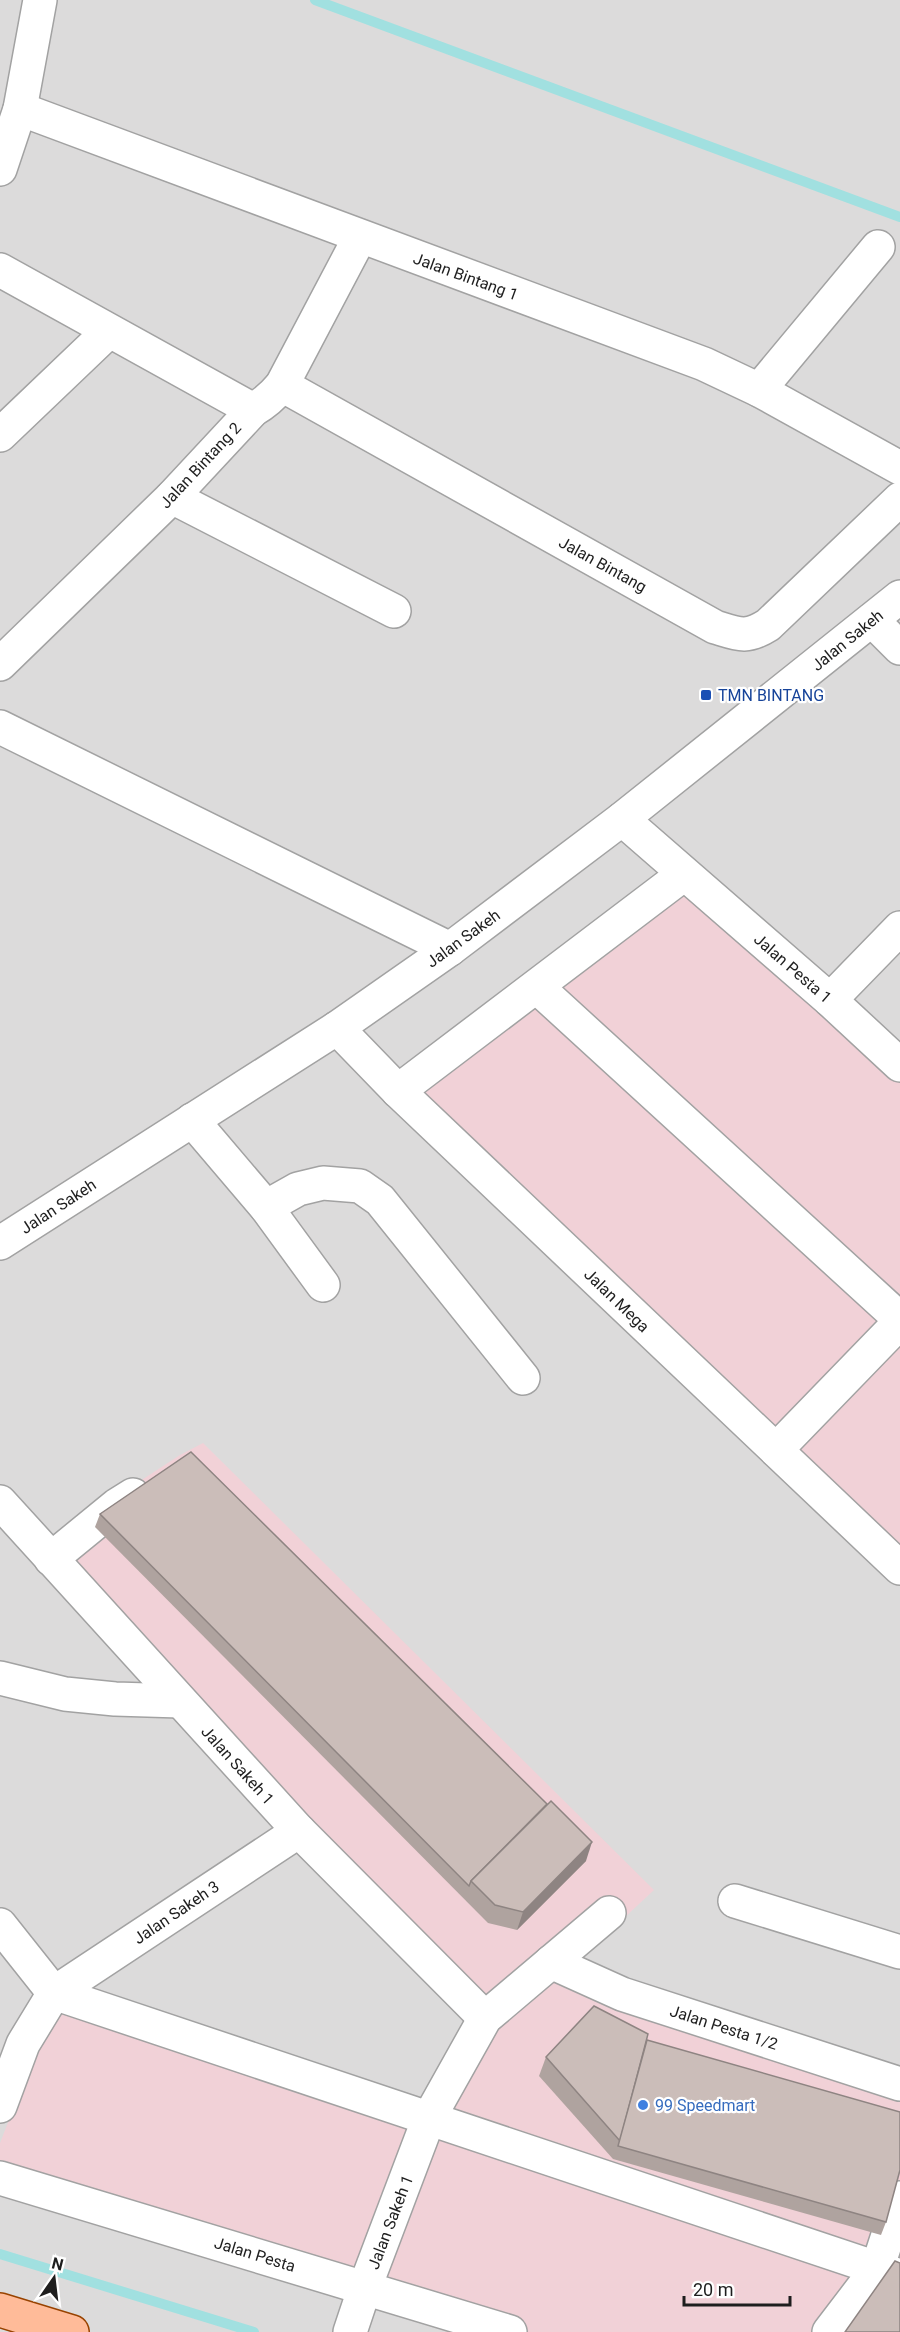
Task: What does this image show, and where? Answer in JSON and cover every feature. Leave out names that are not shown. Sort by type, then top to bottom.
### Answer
[{"type":"main road","points":[[0,2310],[72,2332]]},
{"type":"street","points":[[0,169],[20,110],[40,0]]},
{"type":"street","name":"Jalan Bintang 1","points":[[20,110],[704,364],[759,390],[900,468]]},
{"type":"street","name":"Jalan Bintang 2","points":[[0,664],[172,497],[253,410],[266,402],[282,385],[360,237]]},
{"type":"street","points":[[759,390],[878,247]]},
{"type":"street","points":[[0,270],[253,410]]},
{"type":"street","points":[[0,435],[109,331]]},
{"type":"street","name":"Jalan Bintang","points":[[282,385],[715,627],[740,634],[755,633],[768,625],[900,499]]},
{"type":"street","points":[[172,497],[394,611]]},
{"type":"street","name":"Jalan Sakeh","points":[[0,1243],[337,1028],[450,949],[622,819],[900,597]]},
{"type":"street","points":[[872,620],[900,648]]},
{"type":"street","points":[[0,727],[450,949]]},
{"type":"street","name":"Jalan Pesta 1","points":[[622,819],[830,1000],[900,1065]]},
{"type":"street","points":[[398,1091],[684,874]]},
{"type":"street","points":[[830,1000],[900,928]]},
{"type":"street","points":[[537,987],[900,1321],[776,1450]]},
{"type":"street","name":"Jalan Mega","points":[[337,1028],[398,1091],[900,1568]]},
{"type":"street","points":[[192,1120],[266,1207],[323,1285]]},
{"type":"street","points":[[266,1207],[298,1189],[322,1183],[360,1185],[380,1200],[523,1378]]},
{"type":"street","points":[[51,1559],[117,1505],[157,1480]]},
{"type":"street","name":"Jalan Sakeh 1","points":[[0,1502],[299,1831],[485,2018]]},
{"type":"street","points":[[0,1678],[65,1694],[115,1699],[180,1701]]},
{"type":"street","name":"Jalan Sakeh 3","points":[[0,2106],[23,2044],[54,1993],[299,1831]]},
{"type":"street","points":[[735,1901],[900,1952]]},
{"type":"street","name":"Jalan Sakeh 1","points":[[350,2332],[429,2118],[485,2018],[609,1913]]},
{"type":"street","points":[[0,1925],[54,1993],[888,2272]]},
{"type":"street","name":"Jalan Pesta 1/2","points":[[551,1962],[622,1995],[900,2084]]},
{"type":"street","name":"Jalan Pesta","points":[[0,2178],[510,2332]]},
{"type":"street","points":[[829,2332],[888,2272],[900,2198]]},
{"type":"shaded area","points":[[0,0],[900,0],[900,2332],[0,2332]]},
{"type":"shaded area","points":[[685,857],[900,1046],[900,1586],[380,1091]]},
{"type":"shaded area","points":[[203,1443],[654,1890],[578,1961],[900,2069],[900,2332],[469,2332],[0,2188],[0,2143],[35,2053],[77,1993],[422,2105],[469,2020],[38,1560],[111,1500],[180,1455]]},
{"type":"building","points":[[191,1452],[547,1804],[471,1881],[469,1886],[100,1514]]},
{"type":"building","points":[[551,1801],[592,1842],[523,1912],[495,1905],[471,1881]]},
{"type":"building","points":[[594,2006],[648,2034],[620,2141],[546,2057]]},
{"type":"building","points":[[647,2040],[900,2112],[900,2170],[886,2222],[618,2146]]},
{"type":"building","points":[[895,2261],[900,2263],[900,2332],[845,2332]]},
{"type":"waterway","points":[[315,0],[900,217]]},
{"type":"waterway","points":[[0,2254],[254,2332]]},
{"type":"place","name":"TMN BINTANG","points":[[706,695]]},
{"type":"place","name":"99 Speedmart","points":[[643,2105]]}]
